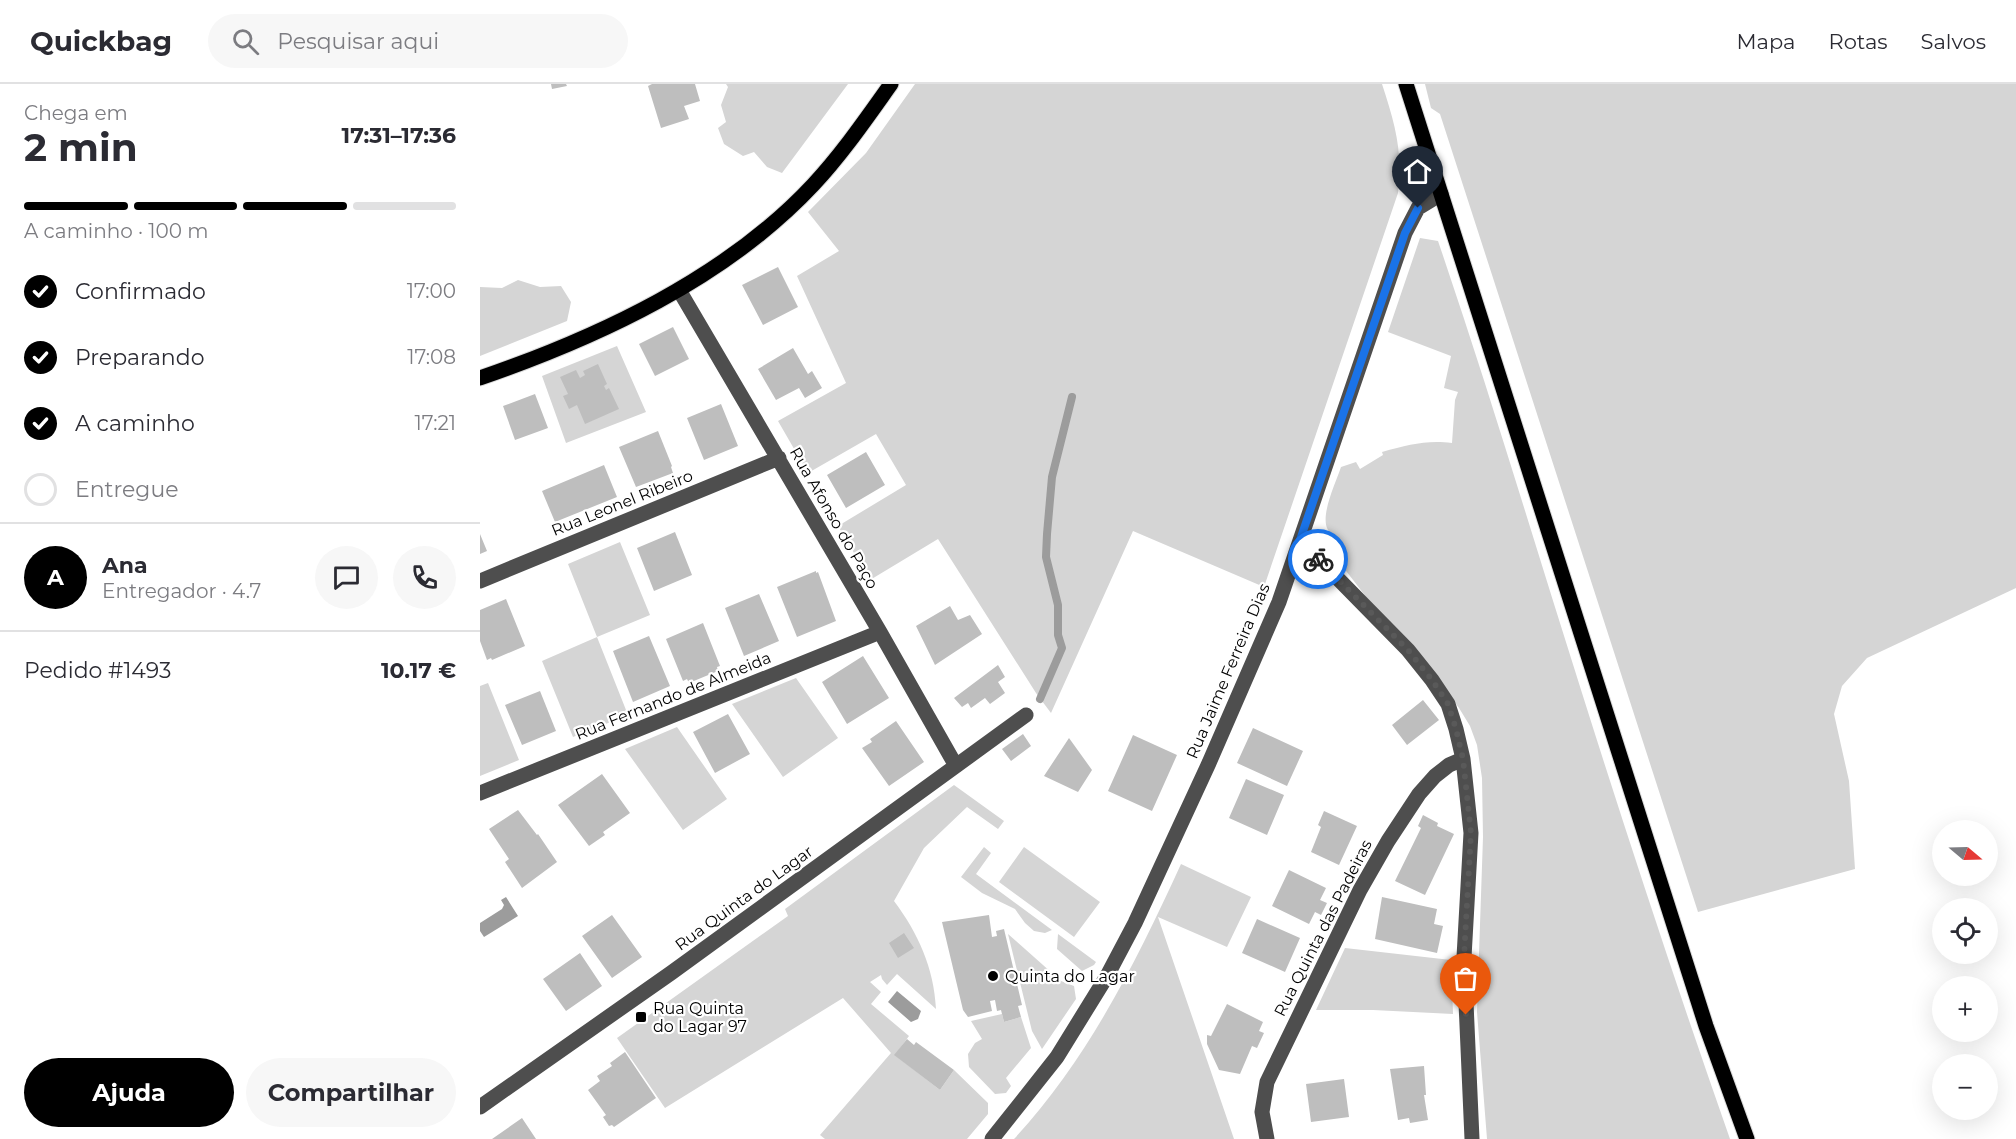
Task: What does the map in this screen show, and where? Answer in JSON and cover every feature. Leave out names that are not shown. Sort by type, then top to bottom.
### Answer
[{"type":"main road","points":[[480,378],[516,366],[605,328],[679,290],[722,262],[811,187],[837,157],[891,84]]},
{"type":"main road","points":[[1406,84],[1702,1015],[1747,1139]]},
{"type":"street","name":"Rua Jaime Ferreira Dias","points":[[992,1139],[1035,1088],[1081,1022],[1135,923],[1279,602],[1405,233],[1418,208],[1441,194]]},
{"type":"street","name":"Rua Afonso do Paço","points":[[679,290],[779,458],[956,766]]},
{"type":"street","name":"Rua Leonel Ribeiro","points":[[480,581],[779,458]]},
{"type":"street","points":[[1300,540],[1408,650],[1448,704],[1456,729],[1463,759],[1471,833],[1464,957],[1472,1139]]},
{"type":"street","name":"Rua Fernando de Almeida","points":[[480,794],[880,632]]},
{"type":"street","name":"Rua Quinta do Lagar","points":[[480,1107],[671,974],[1026,715]]},
{"type":"street","name":"Rua Quinta das Padeiras","points":[[1267,1139],[1262,1112],[1267,1082],[1360,890],[1388,841],[1419,794],[1435,776],[1449,765],[1463,759]]},
{"type":"shaded area","points":[[726,84],[848,84],[782,173],[767,167],[754,152],[743,156],[724,144],[718,128],[726,122],[721,105],[728,87]]},
{"type":"shaded area","points":[[915,84],[1382,84],[1394,125],[1399,151],[1398,193],[1264,587],[1133,531],[1051,713],[938,539],[870,580],[838,526],[906,485],[876,434],[808,473],[778,421],[846,383],[797,276],[839,251],[808,212],[866,153]]},
{"type":"shaded area","points":[[1425,84],[2016,84],[2016,588],[1867,658],[1842,686],[1834,714],[1849,781],[1855,869],[1698,912],[1440,114],[1431,108]]},
{"type":"shaded area","points":[[1420,238],[1438,241],[1636,861],[1730,1139],[1487,1139],[1477,1012],[1483,837],[1482,778],[1477,745],[1470,726],[1459,708],[1437,679],[1380,615],[1330,550],[1337,539],[1327,528],[1326,522],[1327,506],[1341,467],[1356,462],[1360,469],[1383,455],[1382,452],[1409,445],[1433,442],[1452,443],[1455,400],[1458,392],[1444,388],[1451,356],[1388,332]]},
{"type":"shaded area","points":[[518,280],[540,287],[561,286],[571,302],[567,321],[480,356],[480,287],[502,288]]},
{"type":"shaded area","points":[[617,346],[646,412],[566,443],[542,376]]},
{"type":"shaded area","points":[[620,542],[650,615],[597,637],[568,564]]},
{"type":"shaded area","points":[[597,637],[628,715],[573,737],[542,661]]},
{"type":"shaded area","points":[[796,678],[838,738],[783,777],[732,704]]},
{"type":"shaded area","points":[[488,683],[519,760],[480,776],[480,686]]},
{"type":"shaded area","points":[[677,727],[727,799],[683,830],[625,749]]},
{"type":"shaded area","points":[[954,785],[1004,821],[998,829],[967,807],[924,848],[894,901],[923,952],[932,979],[936,1009],[897,974],[887,985],[881,975],[870,982],[881,992],[871,1004],[909,1036],[895,1055],[940,1090],[954,1070],[988,1103],[988,1114],[967,1139],[825,1139],[820,1135],[891,1053],[843,998],[665,1108],[617,1038],[788,916],[785,909]]},
{"type":"shaded area","points":[[984,847],[991,853],[976,874],[1052,930],[1045,933],[1034,931],[1015,909],[982,893],[961,877]]},
{"type":"shaded area","points":[[1024,847],[1100,902],[1074,937],[999,882]]},
{"type":"shaded area","points":[[1181,864],[1251,897],[1227,947],[1158,917],[1234,1139],[1014,1139],[1041,1108],[1087,1043],[1128,973]]},
{"type":"shaded area","points":[[506,897],[518,916],[484,937],[480,931],[480,923],[502,909],[504,905],[501,900]]},
{"type":"shaded area","points":[[1008,934],[1061,981],[1074,986],[1076,999],[1042,1049],[1032,1031]]},
{"type":"shaded area","points":[[1058,934],[1096,962],[1094,965],[1082,971],[1057,949]]},
{"type":"shaded area","points":[[1345,948],[1451,960],[1453,1014],[1316,1010]]},
{"type":"shaded area","points":[[897,991],[921,1011],[918,1019],[911,1022],[888,1002]]},
{"type":"shaded area","points":[[1002,1014],[1004,1022],[1021,1017],[1031,1048],[1006,1078],[1011,1086],[1006,1093],[995,1094],[969,1067],[968,1054],[975,1043],[982,1039],[971,1021]]},
{"type":"building","points":[[551,84],[566,84],[567,86],[552,89]]},
{"type":"building","points":[[652,84],[695,84],[700,101],[684,106],[689,119],[661,128],[648,86]]},
{"type":"building","points":[[778,267],[798,307],[763,325],[742,285]]},
{"type":"building","points":[[673,327],[689,359],[655,376],[639,344]]},
{"type":"building","points":[[793,348],[808,374],[812,371],[822,388],[805,398],[799,388],[776,400],[758,369]]},
{"type":"building","points":[[598,364],[607,384],[604,386],[606,390],[609,388],[619,409],[585,424],[577,405],[569,409],[563,396],[568,394],[560,377],[576,370],[580,378],[585,375],[583,371]]},
{"type":"building","points":[[535,394],[548,428],[515,440],[503,406]]},
{"type":"building","points":[[721,404],[738,446],[704,460],[687,418]]},
{"type":"building","points":[[658,431],[673,473],[636,487],[619,447]]},
{"type":"building","points":[[866,452],[885,485],[846,508],[827,475]]},
{"type":"building","points":[[604,465],[617,497],[555,522],[542,491]]},
{"type":"building","points":[[675,532],[692,575],[654,591],[637,548]]},
{"type":"building","points":[[480,534],[487,551],[480,554]]},
{"type":"building","points":[[816,571],[836,621],[797,637],[777,587]]},
{"type":"building","points":[[759,594],[779,641],[744,656],[725,608]]},
{"type":"building","points":[[506,599],[525,646],[487,660],[480,641],[480,610]]},
{"type":"building","points":[[950,606],[958,620],[970,615],[982,634],[935,665],[916,626]]},
{"type":"building","points":[[703,623],[720,666],[717,667],[718,671],[689,683],[687,679],[683,681],[666,639]]},
{"type":"building","points":[[649,636],[670,686],[633,702],[613,651]]},
{"type":"building","points":[[863,656],[889,698],[847,724],[822,682]]},
{"type":"building","points":[[998,665],[1005,677],[998,682],[1005,693],[990,704],[985,698],[971,708],[968,703],[962,707],[954,698]]},
{"type":"building","points":[[540,691],[556,731],[522,745],[505,705]]},
{"type":"building","points":[[1423,700],[1439,720],[1407,745],[1392,725]]},
{"type":"building","points":[[728,714],[750,754],[715,773],[693,732]]},
{"type":"building","points":[[896,721],[924,762],[889,786],[862,748],[872,742],[870,739]]},
{"type":"building","points":[[1253,728],[1303,751],[1287,786],[1237,763]]},
{"type":"building","points":[[1023,734],[1031,746],[1011,761],[1002,749]]},
{"type":"building","points":[[1133,735],[1177,755],[1152,811],[1108,791]]},
{"type":"building","points":[[1069,738],[1092,770],[1078,792],[1044,776]]},
{"type":"building","points":[[602,774],[630,813],[603,832],[605,835],[589,846],[558,805]]},
{"type":"building","points":[[1246,779],[1284,795],[1267,835],[1229,818]]},
{"type":"building","points":[[518,810],[557,862],[522,888],[505,862],[509,859],[489,829]]},
{"type":"building","points":[[1324,811],[1357,826],[1339,865],[1311,852],[1321,827],[1318,825]]},
{"type":"building","points":[[1423,815],[1438,823],[1437,826],[1454,834],[1425,895],[1395,881],[1421,828],[1418,826]]},
{"type":"building","points":[[1289,870],[1326,888],[1320,900],[1327,903],[1321,915],[1315,912],[1309,924],[1272,906]]},
{"type":"building","points":[[1382,897],[1437,909],[1434,924],[1443,926],[1437,953],[1375,939]]},
{"type":"building","points":[[612,915],[642,957],[612,978],[582,936]]},
{"type":"building","points":[[989,915],[992,937],[997,936],[996,931],[1004,929],[1022,1005],[1018,1006],[1021,1017],[1004,1022],[1001,1010],[997,1011],[995,1000],[990,1001],[992,1011],[968,1017],[963,1010],[942,922]]},
{"type":"building","points":[[1257,919],[1300,938],[1285,972],[1242,953]]},
{"type":"building","points":[[904,933],[914,948],[898,958],[889,943]]},
{"type":"building","points":[[580,953],[602,986],[566,1011],[543,979]]},
{"type":"building","points":[[1227,1004],[1263,1022],[1259,1031],[1264,1033],[1257,1048],[1252,1046],[1240,1074],[1219,1070],[1207,1044],[1207,1035],[1211,1036]]},
{"type":"building","points":[[907,1039],[914,1045],[916,1042],[954,1070],[940,1090],[894,1055]]},
{"type":"building","points":[[625,1052],[656,1098],[614,1127],[609,1126],[603,1117],[606,1115],[588,1090],[600,1081],[597,1076],[612,1066],[610,1063]]},
{"type":"building","points":[[1424,1066],[1426,1095],[1424,1095],[1428,1120],[1410,1123],[1409,1118],[1398,1120],[1390,1069]]},
{"type":"building","points":[[1344,1079],[1349,1117],[1311,1122],[1306,1084]]},
{"type":"building","points":[[522,1118],[536,1139],[492,1139]]},
{"type":"waterway","points":[[1040,699],[1062,648],[1058,635],[1058,605],[1046,557],[1052,477],[1072,397]]},
{"type":"way so far","points":[[1318,559],[1408,650],[1448,704],[1463,759],[1471,833],[1464,957],[1466,1015]]},
{"type":"place","name":"Quinta do Lagar","points":[[993,976]]},
{"type":"place","name":"Rua Quinta do Lagar 97","points":[[641,1017]]},
{"type":"route","points":[[1318,559],[1300,540],[1405,233],[1418,208]]}]
